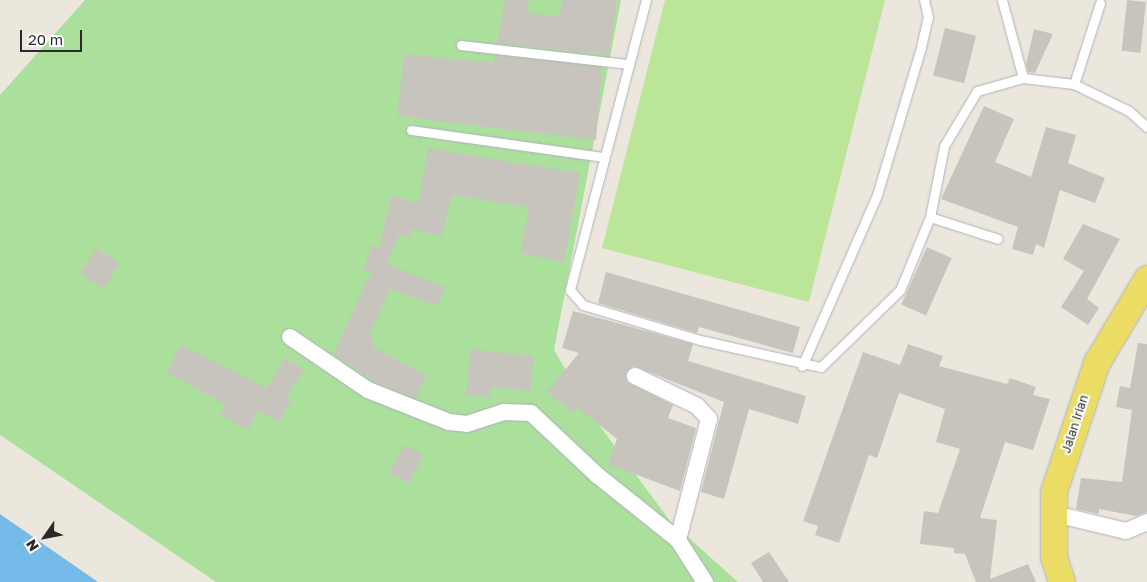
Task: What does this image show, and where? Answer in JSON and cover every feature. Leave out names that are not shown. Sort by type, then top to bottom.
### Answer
[{"type":"main road","name":"Jalan Irian","points":[[1062,582],[1054,557],[1051,513],[1097,363],[1147,279]]},
{"type":"street","points":[[290,337],[368,390],[450,422],[467,424],[504,412],[531,413],[597,475],[678,540],[705,582]]},
{"type":"street","points":[[635,376],[697,406],[709,418],[678,540]]},
{"type":"street","points":[[1051,513],[1126,531],[1147,522]]},
{"type":"lane","points":[[646,0],[603,157],[570,290],[575,299],[700,340],[802,366],[821,367],[900,290],[930,217],[944,146],[967,101],[976,91],[1023,78],[1074,84],[1129,111],[1147,128]]},
{"type":"lane","points":[[802,366],[877,195],[926,25],[924,0]]},
{"type":"lane","points":[[1002,0],[1023,78]]},
{"type":"lane","points":[[1074,84],[1100,3]]},
{"type":"lane","points":[[461,45],[629,64]]},
{"type":"lane","points":[[411,130],[603,157]]},
{"type":"lane","points":[[930,217],[998,239]]},
{"type":"green space","points":[[85,0],[621,0],[554,350],[594,418],[670,521],[738,582],[216,582],[0,435],[0,95]]},
{"type":"green space","points":[[665,0],[885,0],[809,302],[602,248]]},
{"type":"water","points":[[0,514],[98,582],[0,582]]},
{"type":"building","points":[[505,0],[529,0],[527,12],[559,17],[562,0],[617,0],[609,55],[497,43]]},
{"type":"building","points":[[1127,0],[1146,2],[1141,53],[1122,51]]},
{"type":"building","points":[[945,28],[976,36],[964,83],[933,76]]},
{"type":"building","points":[[1034,29],[1053,34],[1035,73],[1028,72],[1026,64]]},
{"type":"building","points":[[404,54],[494,63],[495,55],[602,67],[596,140],[397,116]]},
{"type":"building","points":[[984,106],[1014,119],[995,162],[1031,177],[1046,127],[1076,135],[1068,163],[1105,178],[1095,203],[1060,190],[1044,248],[1036,244],[1033,255],[1012,249],[1018,227],[941,199]]},
{"type":"building","points":[[428,148],[580,173],[564,262],[520,253],[529,207],[452,195],[442,236],[412,229],[409,238],[399,235],[387,264],[445,287],[438,306],[390,289],[369,336],[375,339],[372,346],[427,376],[415,398],[375,382],[333,354],[371,272],[363,269],[372,245],[379,248],[391,196],[418,203]]},
{"type":"building","points":[[1083,224],[1120,239],[1087,299],[1099,308],[1088,325],[1061,307],[1084,271],[1063,259]]},
{"type":"building","points":[[927,247],[952,258],[926,316],[901,305]]},
{"type":"building","points":[[97,248],[120,264],[103,289],[80,273]]},
{"type":"building","points":[[606,272],[800,327],[793,353],[699,327],[697,333],[598,303]]},
{"type":"building","points":[[573,311],[693,344],[688,361],[806,396],[798,424],[749,409],[724,499],[701,492],[724,402],[634,366],[626,372],[627,382],[673,405],[668,418],[696,428],[680,491],[608,464],[617,439],[577,407],[573,413],[547,392],[579,353],[562,348]]},
{"type":"building","points":[[1138,343],[1147,344],[1147,512],[1136,516],[1099,509],[1099,514],[1076,509],[1081,478],[1122,482],[1132,410],[1116,407],[1120,386],[1130,388]]},
{"type":"building","points":[[908,344],[943,356],[939,366],[1007,384],[1010,378],[1036,387],[1033,395],[1050,399],[1033,450],[1005,442],[980,518],[997,520],[990,579],[1028,564],[1036,582],[976,582],[965,554],[954,553],[954,548],[920,544],[924,511],[938,513],[960,449],[936,442],[945,409],[899,393],[877,458],[869,455],[839,543],[815,535],[818,526],[803,521],[863,352],[900,365]]},
{"type":"building","points":[[181,345],[267,388],[285,358],[304,369],[286,398],[291,401],[279,423],[258,411],[248,430],[221,415],[226,405],[166,372]]},
{"type":"building","points":[[470,349],[534,356],[530,391],[491,387],[490,397],[466,395]]},
{"type":"building","points":[[404,445],[424,455],[409,483],[389,474]]},
{"type":"building","points":[[769,552],[789,582],[763,582],[751,563]]}]
